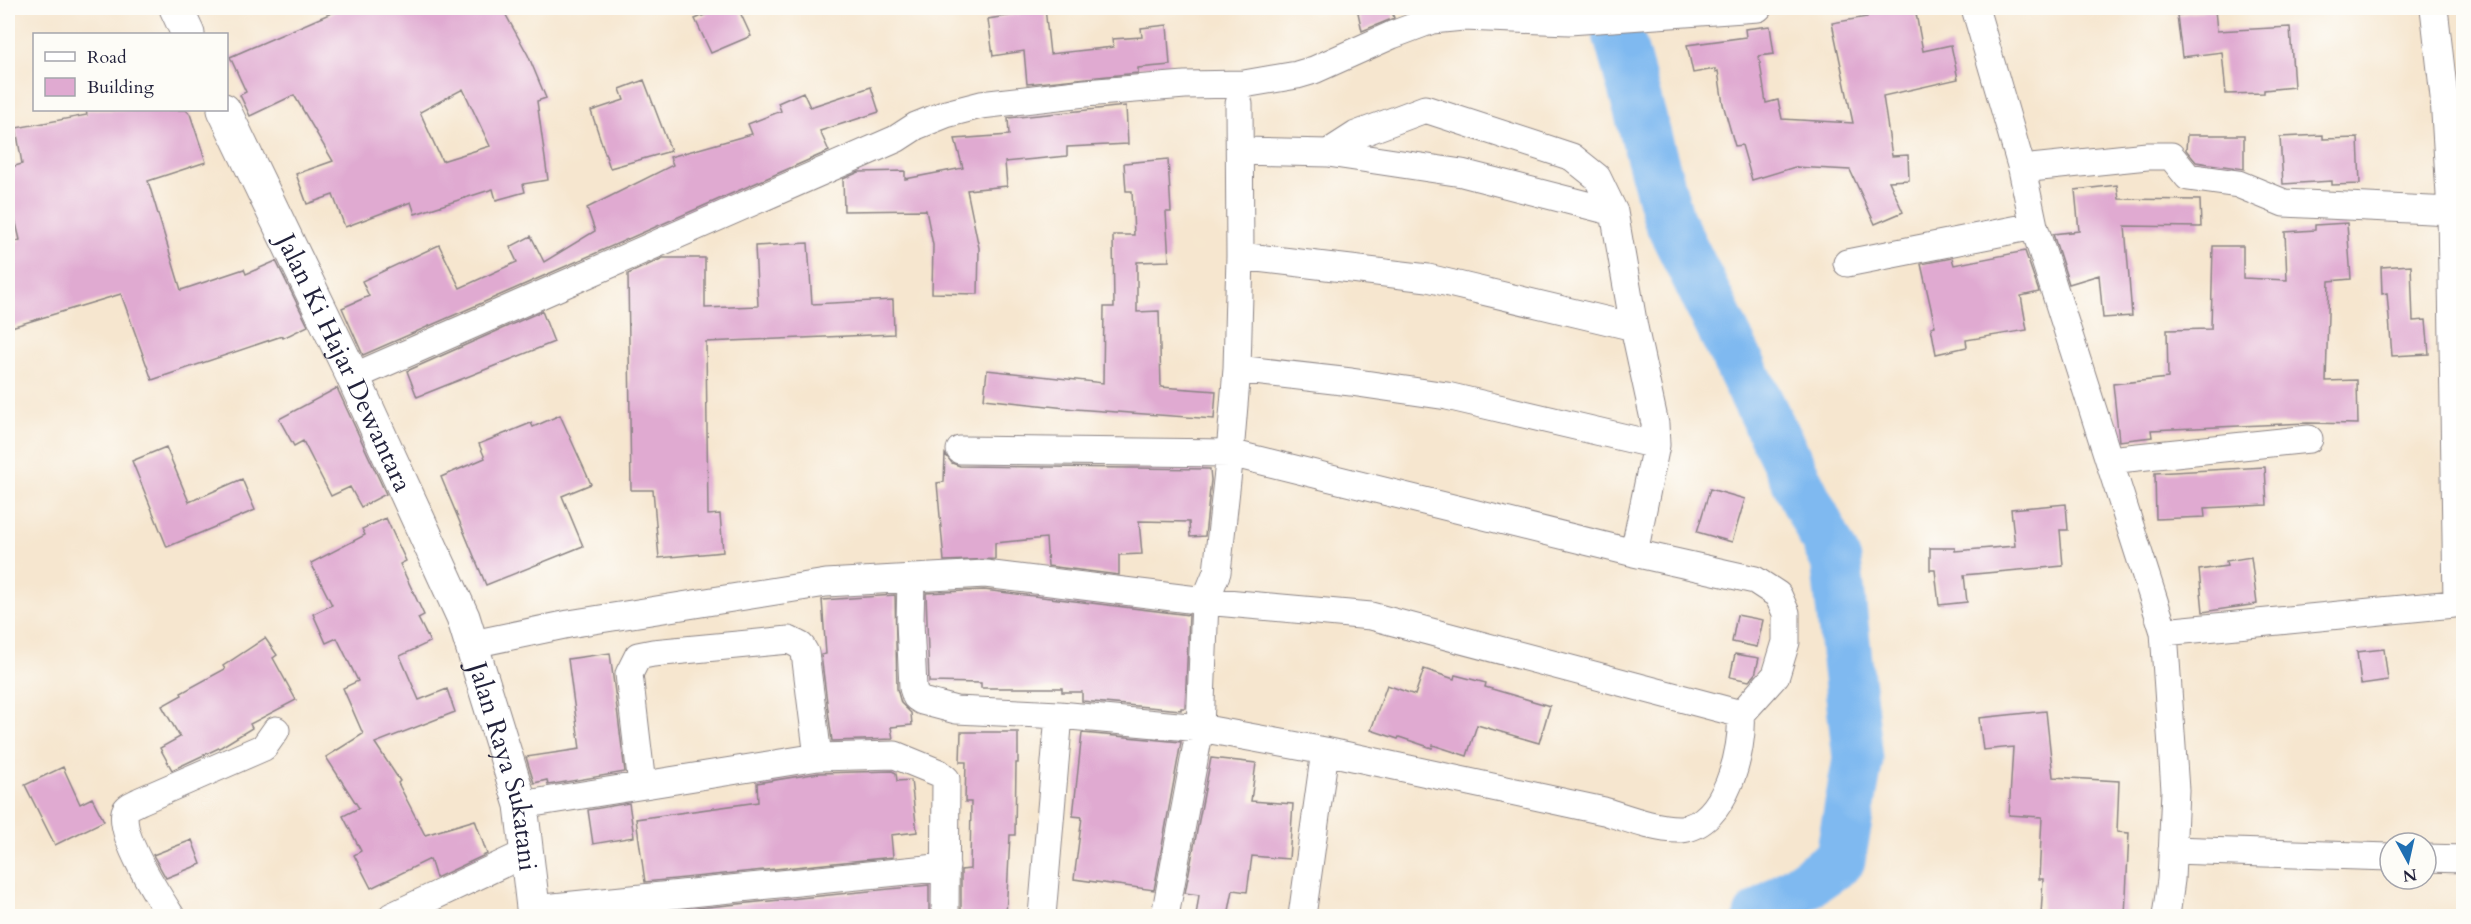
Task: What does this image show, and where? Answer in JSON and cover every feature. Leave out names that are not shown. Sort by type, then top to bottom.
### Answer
[{"type":"main road","points":[[176,8],[188,33]]},
{"type":"main road","name":"Jalan Ki Hajar Dewantara","points":[[224,111],[353,377],[468,631]]},
{"type":"main road","name":"Jalan Raya Sukatani","points":[[468,631],[521,805],[534,913]]},
{"type":"street","points":[[353,377],[704,225],[896,139],[916,126],[946,114],[981,105],[1085,93],[1185,85],[1244,84],[1297,75],[1432,20],[1463,17],[1569,21],[1758,8]]},
{"type":"street","points":[[1975,8],[2022,169],[2034,226],[2164,632],[2175,790],[2166,916]]},
{"type":"street","points":[[2164,632],[2460,603],[2451,211],[2444,97],[2434,8]]},
{"type":"street","points":[[1165,916],[1200,728],[1205,601],[1217,572],[1230,453],[1237,369],[1240,256],[1239,104]]},
{"type":"street","points":[[1328,153],[1356,135],[1425,109],[1572,157],[1597,177],[1614,212],[1634,327],[1650,399],[1656,445],[1634,553]]},
{"type":"street","points":[[1241,151],[1328,153],[1462,173],[1614,212]]},
{"type":"street","points":[[2022,169],[2147,156],[2171,156],[2188,177],[2238,184],[2284,203],[2451,211]]},
{"type":"street","points":[[1847,263],[2034,226]]},
{"type":"street","points":[[1240,256],[1428,278],[1634,327]]},
{"type":"street","points":[[1237,369],[1447,396],[1656,445]]},
{"type":"street","points":[[2109,460],[2309,439]]},
{"type":"street","points":[[911,578],[913,688],[916,697],[922,702],[956,710],[1200,728],[1325,751],[1604,811],[1649,824],[1682,829],[1704,820],[1720,801],[1735,766],[1740,744],[1741,714],[1776,675],[1786,642],[1786,613],[1778,595],[1755,580],[1634,553],[1230,453],[960,450]]},
{"type":"street","points":[[468,631],[569,624],[826,583],[985,574],[1205,601],[1371,615],[1741,714]]},
{"type":"street","points":[[642,785],[629,674],[638,656],[653,653],[789,640],[795,642],[805,653],[818,757]]},
{"type":"street","points":[[1042,916],[1059,716]]},
{"type":"street","points":[[171,916],[138,864],[126,825],[125,813],[129,807],[140,801],[264,747],[276,730]]},
{"type":"street","points":[[1302,916],[1325,751]]},
{"type":"street","points":[[521,805],[818,757],[896,755],[939,772],[946,779],[945,916]]},
{"type":"street","points":[[2172,850],[2378,857]]},
{"type":"street","points":[[392,916],[528,852]]},
{"type":"street","points":[[2438,858],[2463,859]]},
{"type":"street","points":[[534,913],[946,867]]},
{"type":"building","points":[[343,8],[502,8],[528,55],[546,98],[537,101],[548,180],[523,184],[525,192],[496,200],[493,189],[415,214],[411,202],[345,227],[333,195],[307,204],[296,174],[333,161],[294,95],[250,116],[240,95],[246,92],[230,57]],"holes":[[[463,89],[490,146],[442,161],[420,112]]]},
{"type":"building","points":[[705,8],[738,8],[751,36],[711,53],[695,19],[707,14]]},
{"type":"building","points":[[1019,8],[1045,8],[1050,54],[1113,47],[1112,39],[1142,37],[1141,28],[1167,25],[1170,65],[1138,68],[1138,73],[1027,84],[1024,51],[993,56],[988,19],[1020,14]]},
{"type":"building","points":[[1357,8],[1391,8],[1394,18],[1362,31]]},
{"type":"building","points":[[1889,8],[1915,8],[1923,51],[1951,45],[1958,79],[1883,96],[1892,156],[1908,155],[1909,180],[1889,181],[1903,212],[1875,224],[1850,170],[1795,167],[1752,180],[1742,145],[1735,146],[1723,104],[1718,71],[1715,72],[1715,69],[1693,73],[1687,45],[1746,37],[1745,29],[1770,26],[1774,54],[1759,56],[1766,103],[1778,100],[1782,119],[1853,123],[1832,23],[1867,17],[1866,12]]},
{"type":"building","points":[[2215,10],[2217,31],[2290,27],[2294,87],[2264,90],[2264,93],[2226,94],[2222,52],[2182,57],[2177,15]]},
{"type":"building","points":[[644,80],[671,151],[610,168],[591,111],[624,100],[620,89]]},
{"type":"building","points":[[871,87],[879,112],[820,131],[829,151],[363,355],[342,308],[369,296],[362,281],[439,245],[460,288],[517,262],[510,247],[531,236],[544,262],[595,231],[587,208],[673,165],[670,157],[752,134],[748,124],[781,111],[778,103],[803,92],[810,107]]},
{"type":"building","points":[[1126,106],[1128,144],[1067,147],[1067,156],[1005,162],[1007,186],[967,190],[979,248],[978,294],[932,293],[933,245],[926,210],[844,211],[843,179],[859,172],[905,171],[905,179],[963,168],[955,139],[1009,135],[1008,118]]},
{"type":"building","points":[[86,111],[187,111],[206,162],[148,181],[181,290],[244,269],[246,274],[276,261],[308,326],[283,338],[282,336],[152,380],[121,294],[8,328],[8,244],[20,240],[8,189],[8,168],[22,164],[16,128],[87,115]]},
{"type":"building","points":[[2187,135],[2244,135],[2244,169],[2196,162],[2186,150]]},
{"type":"building","points":[[2323,135],[2323,139],[2358,138],[2360,184],[2332,185],[2332,181],[2283,184],[2280,137]]},
{"type":"building","points":[[1168,159],[1171,212],[1166,212],[1169,261],[1137,262],[1137,312],[1159,311],[1161,387],[1216,391],[1214,419],[1075,409],[984,399],[987,370],[1103,383],[1104,307],[1114,307],[1113,235],[1134,235],[1132,191],[1126,191],[1124,163]]},
{"type":"building","points":[[2117,185],[2119,199],[2200,200],[2201,227],[2125,226],[2132,316],[2103,318],[2099,275],[2069,284],[2053,234],[2079,231],[2075,190]]},
{"type":"building","points":[[2347,223],[2351,279],[2329,281],[2326,381],[2357,380],[2358,424],[2307,423],[2151,430],[2152,437],[2119,441],[2113,384],[2168,378],[2167,330],[2211,329],[2213,246],[2243,246],[2243,278],[2287,280],[2285,232],[2315,230],[2315,225]]},
{"type":"building","points":[[808,243],[812,304],[893,300],[894,334],[706,342],[708,515],[720,514],[723,552],[659,558],[653,490],[631,490],[628,274],[663,258],[705,258],[705,308],[758,306],[755,246]]},
{"type":"building","points":[[2025,251],[2039,292],[2021,296],[2027,330],[1966,340],[1967,347],[1936,354],[1931,327],[1935,326],[1921,264],[1952,258],[1954,265]]},
{"type":"building","points":[[2411,265],[2413,321],[2426,320],[2429,354],[2392,356],[2387,293],[2382,294],[2381,267]]},
{"type":"building","points":[[542,311],[554,342],[417,397],[407,371]]},
{"type":"building","points":[[337,388],[386,494],[361,507],[350,487],[331,496],[303,441],[294,446],[279,419]]},
{"type":"building","points":[[560,415],[591,484],[562,496],[583,546],[486,585],[441,477],[485,458],[479,444],[531,423],[533,427]]},
{"type":"building","points":[[166,447],[189,502],[242,479],[255,510],[167,547],[132,461]]},
{"type":"building","points":[[945,454],[952,463],[960,466],[1210,469],[1211,480],[1205,536],[1190,537],[1189,522],[1139,521],[1142,554],[1119,555],[1119,575],[1048,566],[1046,538],[995,543],[995,559],[944,561],[937,483],[944,482]]},
{"type":"building","points":[[2265,467],[2267,505],[2204,508],[2205,517],[2156,519],[2155,473]]},
{"type":"building","points":[[1710,489],[1745,499],[1732,542],[1697,532]]},
{"type":"building","points":[[2066,504],[2068,530],[2060,530],[2063,566],[1964,575],[1967,602],[1939,605],[1935,570],[1930,570],[1930,548],[1955,548],[1955,551],[2015,546],[2011,509]]},
{"type":"building","points":[[386,518],[406,561],[400,564],[424,615],[418,618],[430,642],[400,656],[419,700],[447,689],[455,712],[375,743],[400,781],[398,783],[425,835],[475,820],[487,854],[436,878],[430,859],[371,888],[354,855],[361,851],[343,816],[359,808],[326,757],[363,734],[343,688],[358,681],[337,638],[326,643],[313,614],[332,605],[311,563],[365,535],[362,529]]},
{"type":"building","points":[[2251,557],[2257,604],[2203,612],[2199,570],[2227,566],[2226,561]]},
{"type":"building","points":[[984,590],[1189,615],[1185,708],[1181,710],[1082,701],[1082,692],[1062,692],[1062,688],[981,688],[981,683],[929,682],[926,593]]},
{"type":"building","points":[[895,595],[897,689],[901,703],[911,713],[912,725],[891,727],[893,739],[832,741],[821,655],[826,654],[822,600]]},
{"type":"building","points":[[1737,615],[1763,620],[1757,647],[1732,642]]},
{"type":"building","points":[[265,638],[277,655],[273,658],[296,700],[250,724],[252,728],[221,747],[172,770],[160,748],[180,737],[162,706],[225,669],[223,666]]},
{"type":"building","points":[[2384,649],[2388,680],[2361,684],[2357,652]]},
{"type":"building","points":[[610,653],[625,772],[548,785],[547,780],[534,783],[526,757],[580,749],[568,659]]},
{"type":"building","points":[[1735,654],[1759,658],[1755,675],[1749,681],[1730,677]]},
{"type":"building","points":[[1424,669],[1454,679],[1455,675],[1486,683],[1485,687],[1550,706],[1539,743],[1477,725],[1467,756],[1371,730],[1387,685],[1415,695]]},
{"type":"building","points":[[2046,711],[2053,777],[2119,781],[2117,832],[2129,833],[2125,916],[2041,916],[2043,879],[2039,879],[2042,817],[2009,815],[2013,747],[1983,750],[1979,718]]},
{"type":"building","points":[[961,732],[1018,732],[1015,835],[1010,835],[1006,916],[961,916],[961,870],[970,869],[971,802],[965,802],[966,762],[960,762]]},
{"type":"building","points":[[1082,733],[1181,742],[1154,890],[1074,879],[1082,817],[1073,816]]},
{"type":"building","points":[[1211,758],[1256,763],[1251,801],[1293,804],[1289,859],[1252,856],[1247,892],[1233,890],[1228,916],[1196,916],[1199,895],[1185,893]]},
{"type":"building","points":[[63,767],[80,804],[92,798],[104,821],[55,845],[25,785]]},
{"type":"building","points":[[892,771],[896,773],[897,781],[911,780],[917,832],[891,835],[893,857],[645,882],[636,819],[758,802],[757,783],[819,773]]},
{"type":"building","points":[[629,803],[634,837],[593,844],[588,810]]},
{"type":"building","points":[[192,840],[201,864],[166,878],[153,855]]},
{"type":"building","points":[[929,885],[929,916],[650,916],[649,913]]},
{"type":"waterway","points":[[1611,8],[1669,220],[1836,561],[1858,759],[1840,860],[1759,916]]}]
